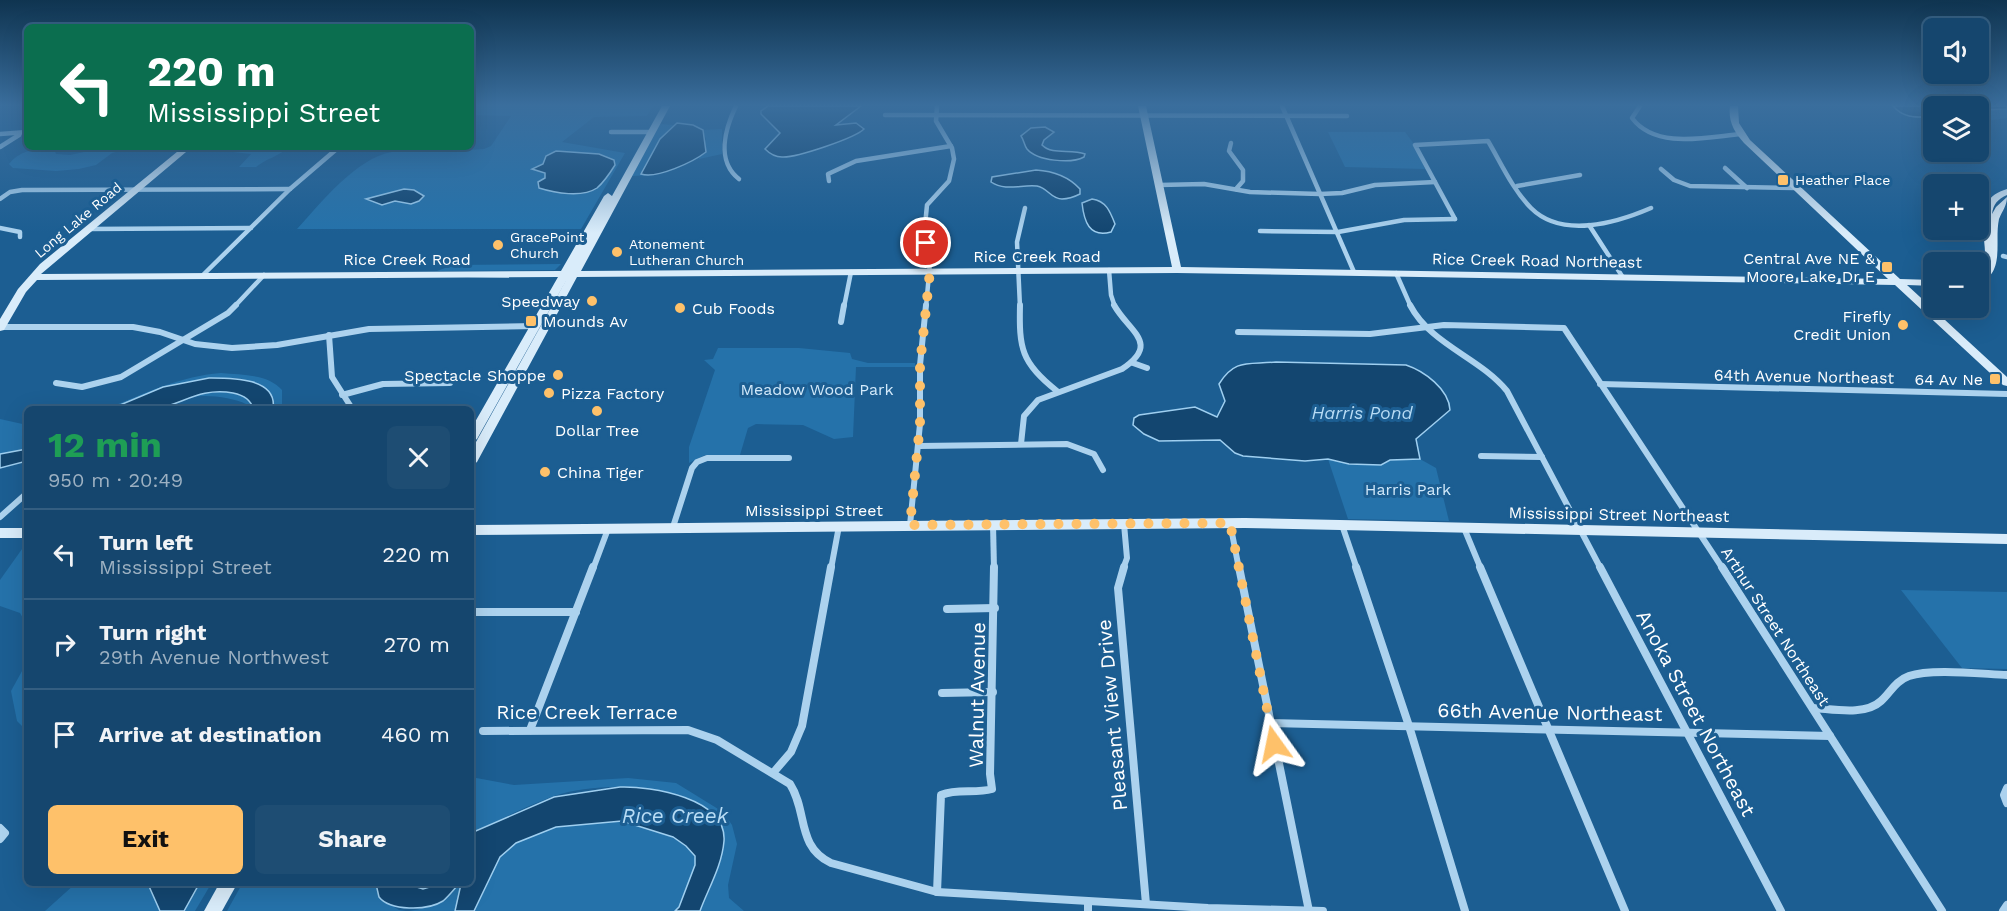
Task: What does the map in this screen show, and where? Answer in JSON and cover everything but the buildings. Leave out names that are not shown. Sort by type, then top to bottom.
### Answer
[{"type":"street","points":[[474,456],[540,326],[562,273],[638,149]]},
{"type":"street","points":[[474,434],[574,273],[639,149]]},
{"type":"street","points":[[725,149],[729,171],[732,176],[739,179]]},
{"type":"street","points":[[829,181],[828,174],[849,163],[936,149]]},
{"type":"street","points":[[910,525],[919,446],[920,365],[930,271],[924,229],[927,205],[951,177],[954,159],[952,149]]},
{"type":"street","points":[[1151,149],[1177,270]]},
{"type":"street","points":[[1230,149],[1242,170],[1243,181],[1236,189]]},
{"type":"street","points":[[1300,149],[1354,272]]},
{"type":"street","points":[[1260,231],[1338,231],[1375,227],[1404,220],[1455,219],[1417,149]]},
{"type":"street","points":[[1493,149],[1530,208],[1544,219],[1556,224],[1588,225],[1612,222],[1651,208]]},
{"type":"street","points":[[1755,149],[2007,383]]},
{"type":"street","name":"Long Lake Road","points":[[0,327],[33,276],[184,150]]},
{"type":"street","points":[[203,275],[290,189],[336,150]]},
{"type":"street","points":[[1725,168],[1747,188]]},
{"type":"street","points":[[1661,169],[1674,180],[1690,186],[1796,188]]},
{"type":"street","points":[[1517,186],[1580,175]]},
{"type":"street","points":[[1159,185],[1204,184],[1268,194],[1320,194],[1342,193],[1375,185],[1435,182]]},
{"type":"street","points":[[0,199],[13,190],[290,189]]},
{"type":"street","points":[[1989,267],[1992,253],[1987,216],[1989,201],[1994,196],[2007,192]]},
{"type":"street","points":[[1989,277],[1997,274],[2005,257],[1998,215],[2000,206],[2007,200]]},
{"type":"street","points":[[1025,208],[1018,230],[1016,271],[1020,299],[1022,350],[1037,375],[1057,391]]},
{"type":"street","points":[[1588,225],[1622,276]]},
{"type":"street","points":[[0,228],[20,232],[20,237]]},
{"type":"street","points":[[88,229],[250,228]]},
{"type":"street","points":[[1021,444],[1022,422],[1028,410],[1038,400],[1057,391],[1122,369],[1133,363],[1139,352],[1140,341],[1136,331],[1113,304],[1108,270]]},
{"type":"street","name":"Rice Creek Road","points":[[33,276],[1177,270]]},
{"type":"street","name":"Rice Creek Road Northeast","points":[[1177,270],[1923,282]]},
{"type":"street","points":[[841,322],[851,272]]},
{"type":"street","points":[[1238,332],[1370,334],[1424,326],[1414,312],[1396,273]]},
{"type":"street","points":[[56,383],[82,387],[112,380],[136,369],[228,313],[264,275]]},
{"type":"street","name":"Rice Creek Road Northeast","points":[[1896,280],[1923,278]]},
{"type":"street","points":[[0,327],[133,327],[206,346],[232,348],[277,345],[329,335],[402,327],[540,326]]},
{"type":"street","name":"Arthur Street Northeast","points":[[1424,326],[1564,328],[1700,533],[1942,911]]},
{"type":"street","name":"Anoka Street Northeast","points":[[1424,326],[1504,387],[1689,733],[1781,911]]},
{"type":"street","points":[[329,335],[332,377],[350,406]]},
{"type":"street","points":[[1133,363],[1147,368]]},
{"type":"street","points":[[342,395],[383,384],[450,383]]},
{"type":"street","name":"64th Avenue Northeast","points":[[1600,384],[2007,394]]},
{"type":"street","points":[[919,446],[1059,444],[1081,447],[1098,458],[1103,470]]},
{"type":"street","points":[[1481,456],[1542,457]]},
{"type":"street","points":[[673,527],[692,468],[697,462],[707,458],[789,458]]},
{"type":"street","points":[[0,517],[24,496]]},
{"type":"street","points":[[1230,523],[1309,910]]},
{"type":"street","name":"Mississippi Street Northeast","points":[[1230,523],[2007,539]]},
{"type":"street","name":"Mississippi Street","points":[[474,530],[1230,523]]},
{"type":"street","name":"Walnut Avenue","points":[[937,892],[941,795],[949,791],[981,792],[992,789],[990,774],[993,692],[993,524]]},
{"type":"street","name":"Pleasant View Drive","points":[[1124,524],[1127,558],[1118,588],[1146,904]]},
{"type":"street","points":[[1342,525],[1409,726],[1465,911]]},
{"type":"street","points":[[773,773],[791,752],[802,726],[839,526]]},
{"type":"street","points":[[530,730],[608,528]]},
{"type":"street","points":[[1464,528],[1625,911]]},
{"type":"street","points":[[0,533],[24,533]]},
{"type":"street","points":[[947,609],[994,608]]},
{"type":"street","points":[[475,612],[576,612]]},
{"type":"street","points":[[1813,708],[1870,708],[1882,699],[1896,681],[1907,675],[1921,673],[2007,675]]},
{"type":"street","points":[[942,693],[993,692]]},
{"type":"street","name":"66th Avenue Northeast","points":[[1269,723],[1830,736]]},
{"type":"street","name":"Rice Creek Terrace","points":[[483,731],[688,730],[717,740],[790,784],[796,793],[811,849],[818,856],[831,862],[937,892],[1088,906],[1146,904],[1323,911]]},
{"type":"street","points":[[2007,788],[2004,795],[2007,803]]},
{"type":"street","points":[[0,828],[5,833],[0,839]]},
{"type":"street","points":[[213,911],[227,886]]},
{"type":"street","points":[[2003,911],[2007,905]]},
{"type":"green space","points":[[599,149],[625,153],[581,229],[297,229],[352,172],[379,156],[402,151]]},
{"type":"green space","points":[[646,149],[654,149],[642,170],[642,175],[684,166],[655,175],[631,176]]},
{"type":"green space","points":[[703,149],[722,149],[722,154],[699,159]]},
{"type":"green space","points":[[1336,149],[1416,149],[1425,169],[1345,167]]},
{"type":"green space","points":[[35,150],[54,150],[56,154],[70,155],[94,150],[124,150],[112,153],[96,165],[79,169],[56,171],[13,168],[9,164],[18,156]]},
{"type":"green space","points":[[285,150],[256,167],[239,167],[251,154],[224,151]]},
{"type":"green space","points":[[561,264],[555,270],[437,271],[453,265]]},
{"type":"green space","name":"Meadow Wood Park","points":[[718,348],[799,348],[850,353],[852,359],[868,363],[915,363],[915,367],[856,367],[853,437],[834,439],[803,425],[756,424],[748,428],[740,455],[705,455],[689,463],[689,447],[715,370],[704,360],[713,359]]},
{"type":"green space","points":[[221,373],[254,376],[270,381],[282,390],[282,406],[273,406],[274,402],[255,383],[239,378],[209,378],[163,387],[113,406],[148,392],[177,382]]},
{"type":"green space","points":[[213,391],[231,393],[243,396],[252,406],[227,398],[183,398]]},
{"type":"green space","points":[[0,419],[24,424],[24,450],[0,454]]},
{"type":"green space","name":"Harris Park","points":[[1328,459],[1349,464],[1381,465],[1390,460],[1420,459],[1436,468],[1449,521],[1348,519]]},
{"type":"green space","points":[[24,546],[24,620],[20,613],[0,606],[0,580]]},
{"type":"green space","points":[[1901,590],[2007,592],[2007,669],[1962,668]]},
{"type":"green space","points":[[24,667],[24,728],[17,721],[11,691]]},
{"type":"green space","points":[[474,778],[514,785],[628,778],[676,783],[723,812],[732,825],[737,844],[728,885],[729,898],[744,911],[700,911],[720,860],[722,829],[712,814],[682,797],[646,788],[607,787],[554,796],[474,832]]},
{"type":"green space","points":[[622,821],[664,834],[691,851],[695,859],[694,868],[680,905],[675,911],[474,911],[501,856],[511,845],[524,837],[574,824]]},
{"type":"green space","points":[[73,886],[210,886],[195,911],[45,911]]},
{"type":"green space","points":[[241,886],[377,886],[380,898],[399,910],[406,911],[227,911]]},
{"type":"green space","points":[[457,886],[461,886],[455,911],[409,911],[425,908],[448,895]]},
{"type":"water","points":[[655,149],[706,149],[706,152],[684,165],[656,174],[641,174]]},
{"type":"water","points":[[765,149],[819,149],[782,157],[771,154]]},
{"type":"water","points":[[1028,149],[1047,149],[1085,154],[1084,157],[1078,159],[1054,160],[1032,153]]},
{"type":"water","points":[[556,151],[599,154],[614,160],[615,165],[602,183],[591,191],[568,194],[539,188],[538,182],[545,178],[545,173],[532,169],[543,164],[546,156]]},
{"type":"water","points":[[1036,170],[1054,173],[1065,178],[1080,189],[1080,194],[1058,199],[1037,186],[1002,187],[991,182],[992,177]]},
{"type":"water","points":[[404,189],[414,190],[424,196],[411,204],[395,201],[382,205],[366,199]]},
{"type":"water","points":[[1092,199],[1104,204],[1109,211],[1115,224],[1111,232],[1097,233],[1086,222],[1082,203]]},
{"type":"water","name":"Harris Pond","points":[[1276,362],[1406,365],[1428,376],[1440,388],[1449,402],[1450,410],[1416,439],[1420,459],[1390,460],[1381,465],[1349,464],[1328,459],[1305,461],[1243,456],[1235,453],[1220,440],[1159,441],[1144,434],[1133,425],[1134,418],[1139,415],[1195,407],[1217,417],[1225,401],[1219,384],[1231,370],[1243,364]]},
{"type":"water","points":[[209,378],[240,379],[260,385],[268,391],[273,398],[273,406],[252,406],[243,396],[210,392],[168,406],[118,406],[163,387]]},
{"type":"water","points":[[24,450],[24,462],[0,468],[0,454]]},
{"type":"water","name":"Rice Creek","points":[[633,787],[667,792],[685,798],[701,805],[713,814],[722,826],[723,850],[700,911],[675,911],[679,907],[695,865],[695,856],[673,837],[622,821],[556,827],[516,843],[500,857],[474,911],[455,911],[461,886],[474,886],[474,832],[554,797]]},
{"type":"water","points":[[149,886],[198,886],[184,911],[160,911]]},
{"type":"water","points":[[376,886],[413,886],[423,889],[430,886],[457,886],[443,901],[428,907],[400,907],[384,902],[379,897]]},
{"type":"place","name":"Heather Place","points":[[1783,180]]},
{"type":"place","name":"GracePoint Church","points":[[498,245]]},
{"type":"place","name":"Atonement Lutheran Church","points":[[617,252]]},
{"type":"place","name":"Central Ave NE & Moore Lake Dr E","points":[[1887,267]]},
{"type":"place","name":"Speedway","points":[[592,301]]},
{"type":"place","name":"Cub Foods","points":[[680,308]]},
{"type":"place","name":"Mounds Av","points":[[531,321]]},
{"type":"place","name":"Firefly Credit Union","points":[[1903,325]]},
{"type":"place","name":"Spectacle Shoppe","points":[[558,375]]},
{"type":"place","name":"64 Av Ne","points":[[1995,379]]},
{"type":"place","name":"Pizza Factory","points":[[549,393]]},
{"type":"place","name":"Dollar Tree","points":[[597,411]]},
{"type":"place","name":"China Tiger","points":[[545,472]]},
{"type":"route","points":[[926,243],[930,271],[920,365],[919,446],[910,525],[1230,523],[1274,744]]}]
